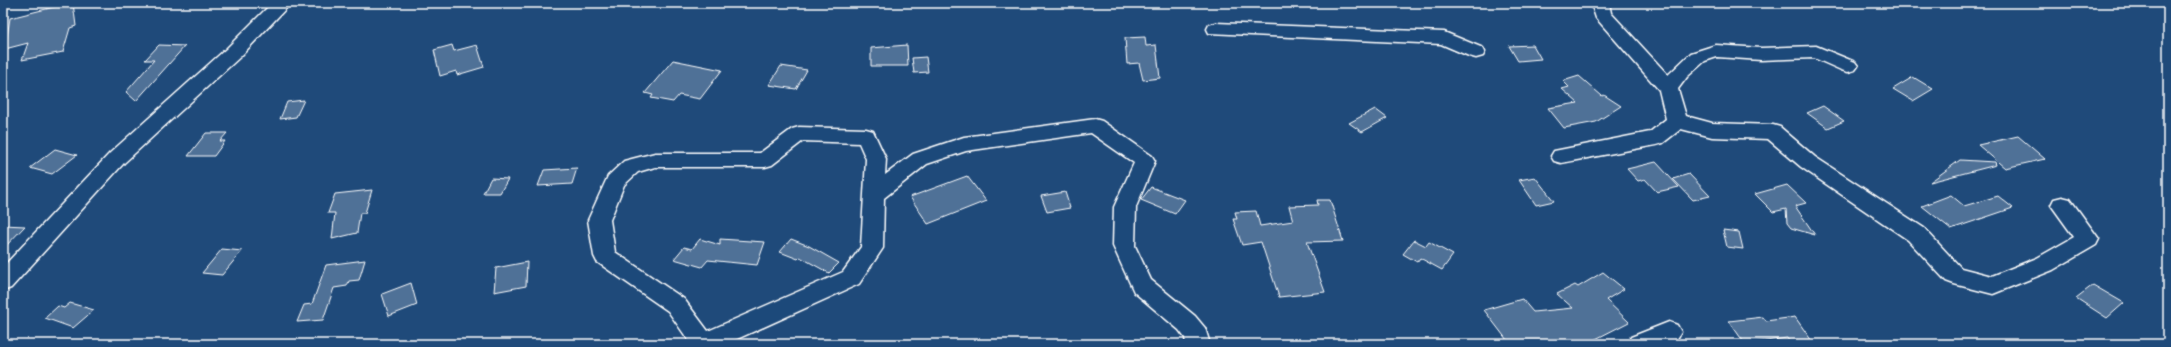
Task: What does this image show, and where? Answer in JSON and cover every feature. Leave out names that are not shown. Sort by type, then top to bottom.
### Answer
[{"type":"street","points":[[3,282],[117,158],[234,52],[282,3]]},
{"type":"street","points":[[1600,3],[1602,14],[1668,88],[1677,121]]},
{"type":"street","points":[[1216,29],[1444,38],[1476,52]]},
{"type":"street","points":[[1668,88],[1680,73],[1698,57],[1716,51],[1761,54],[1816,52],[1848,66]]},
{"type":"street","points":[[1561,156],[1656,138],[1677,121]]},
{"type":"street","points":[[1677,121],[1712,130],[1773,132],[1808,162],[1916,234],[1954,275],[1993,285],[2045,264],[2088,239],[2062,205]]},
{"type":"street","points":[[873,195],[920,159],[964,144],[1095,126],[1145,161],[1125,207],[1124,246],[1142,286],[1198,335],[1198,344]]},
{"type":"street","points":[[799,134],[866,136],[876,159],[873,195],[872,248],[851,278],[704,343],[676,304],[605,256],[599,220],[615,181],[631,166],[655,160],[766,160],[799,134]]},
{"type":"street","points":[[1639,344],[1669,332]]},
{"type":"building","points":[[73,3],[76,26],[70,28],[63,52],[22,60],[28,43],[5,49],[10,18]]},
{"type":"building","points":[[1145,37],[1146,46],[1156,45],[1160,78],[1143,80],[1139,63],[1127,64],[1125,38]]},
{"type":"building","points":[[159,45],[185,46],[136,101],[126,92],[154,60],[145,60]]},
{"type":"building","points":[[452,45],[454,51],[477,45],[484,67],[457,75],[456,71],[440,76],[434,50]]},
{"type":"building","points":[[907,45],[908,66],[871,66],[871,48]]},
{"type":"building","points":[[1533,45],[1541,59],[1518,61],[1509,46]]},
{"type":"building","points":[[926,57],[928,72],[914,73],[912,58]]},
{"type":"building","points":[[673,60],[722,70],[700,99],[679,95],[673,102],[651,98],[653,95],[645,93]]},
{"type":"building","points":[[781,66],[807,70],[796,89],[769,85]]},
{"type":"building","points":[[1579,76],[1602,96],[1604,95],[1621,106],[1596,122],[1564,128],[1548,108],[1578,103],[1562,89],[1569,87],[1563,81]]},
{"type":"building","points":[[1913,77],[1933,89],[1913,101],[1893,89]]},
{"type":"building","points":[[304,100],[296,117],[280,119],[287,102]]},
{"type":"building","points":[[1823,106],[1844,121],[1828,128],[1807,113]]},
{"type":"building","points":[[1375,109],[1387,118],[1362,132],[1349,123]]},
{"type":"building","points":[[206,133],[227,133],[220,141],[225,141],[214,156],[188,156]]},
{"type":"building","points":[[2018,136],[2045,159],[2005,168],[1978,145]]},
{"type":"building","points":[[55,149],[77,155],[52,174],[30,168]]},
{"type":"building","points":[[1960,160],[1995,162],[1996,165],[1930,182]]},
{"type":"building","points":[[1656,162],[1679,187],[1657,192],[1645,179],[1638,181],[1627,169]]},
{"type":"building","points":[[577,168],[572,184],[538,186],[544,170]]},
{"type":"building","points":[[1689,174],[1710,196],[1693,200],[1673,179]]},
{"type":"building","points":[[967,176],[986,201],[928,224],[910,197]]},
{"type":"building","points":[[1535,177],[1554,201],[1536,205],[1519,180]]},
{"type":"building","points":[[491,178],[508,179],[500,193],[483,193]]},
{"type":"building","points":[[1787,185],[1806,203],[1795,206],[1815,235],[1791,228],[1787,223],[1786,209],[1773,212],[1755,194]]},
{"type":"building","points":[[1151,187],[1185,200],[1175,214],[1141,200]]},
{"type":"building","points":[[372,190],[365,213],[360,213],[357,233],[332,239],[335,213],[328,213],[335,194]]},
{"type":"building","points":[[1065,192],[1070,208],[1047,212],[1041,196]]},
{"type":"building","points":[[1951,195],[1964,206],[1998,196],[2013,208],[1951,229],[1922,206]]},
{"type":"building","points":[[1317,200],[1330,200],[1343,241],[1307,242],[1325,292],[1279,297],[1261,242],[1242,245],[1233,219],[1237,219],[1235,212],[1256,211],[1260,226],[1293,221],[1289,206],[1318,205]]},
{"type":"building","points":[[3,225],[25,226],[3,249]]},
{"type":"building","points":[[1723,230],[1739,232],[1743,249],[1727,247]]},
{"type":"building","points":[[700,239],[720,245],[720,239],[765,242],[757,265],[708,260],[702,267],[674,259],[684,247],[692,249]]},
{"type":"building","points":[[791,239],[809,246],[839,263],[829,273],[800,257],[798,259],[780,252]]},
{"type":"building","points":[[1414,240],[1426,246],[1429,242],[1453,255],[1442,270],[1420,258],[1417,262],[1403,254]]},
{"type":"building","points":[[222,249],[242,251],[222,275],[202,273]]},
{"type":"building","points":[[365,260],[359,280],[349,281],[347,286],[334,288],[323,320],[297,322],[304,305],[312,304],[326,265]]},
{"type":"building","points":[[527,262],[526,286],[494,292],[496,268]]},
{"type":"building","points":[[1603,272],[1624,289],[1606,300],[1629,322],[1586,344],[1510,344],[1484,310],[1522,299],[1533,312],[1573,308],[1557,294],[1575,285],[1578,287]]},
{"type":"building","points":[[411,283],[417,305],[389,316],[382,294]]},
{"type":"building","points":[[2093,285],[2124,303],[2107,318],[2076,298]]},
{"type":"building","points":[[70,303],[94,310],[73,328],[45,318],[58,306],[64,308]]},
{"type":"building","points":[[1763,317],[1766,321],[1795,317],[1814,344],[1791,344],[1787,338],[1745,344],[1729,321]]}]
